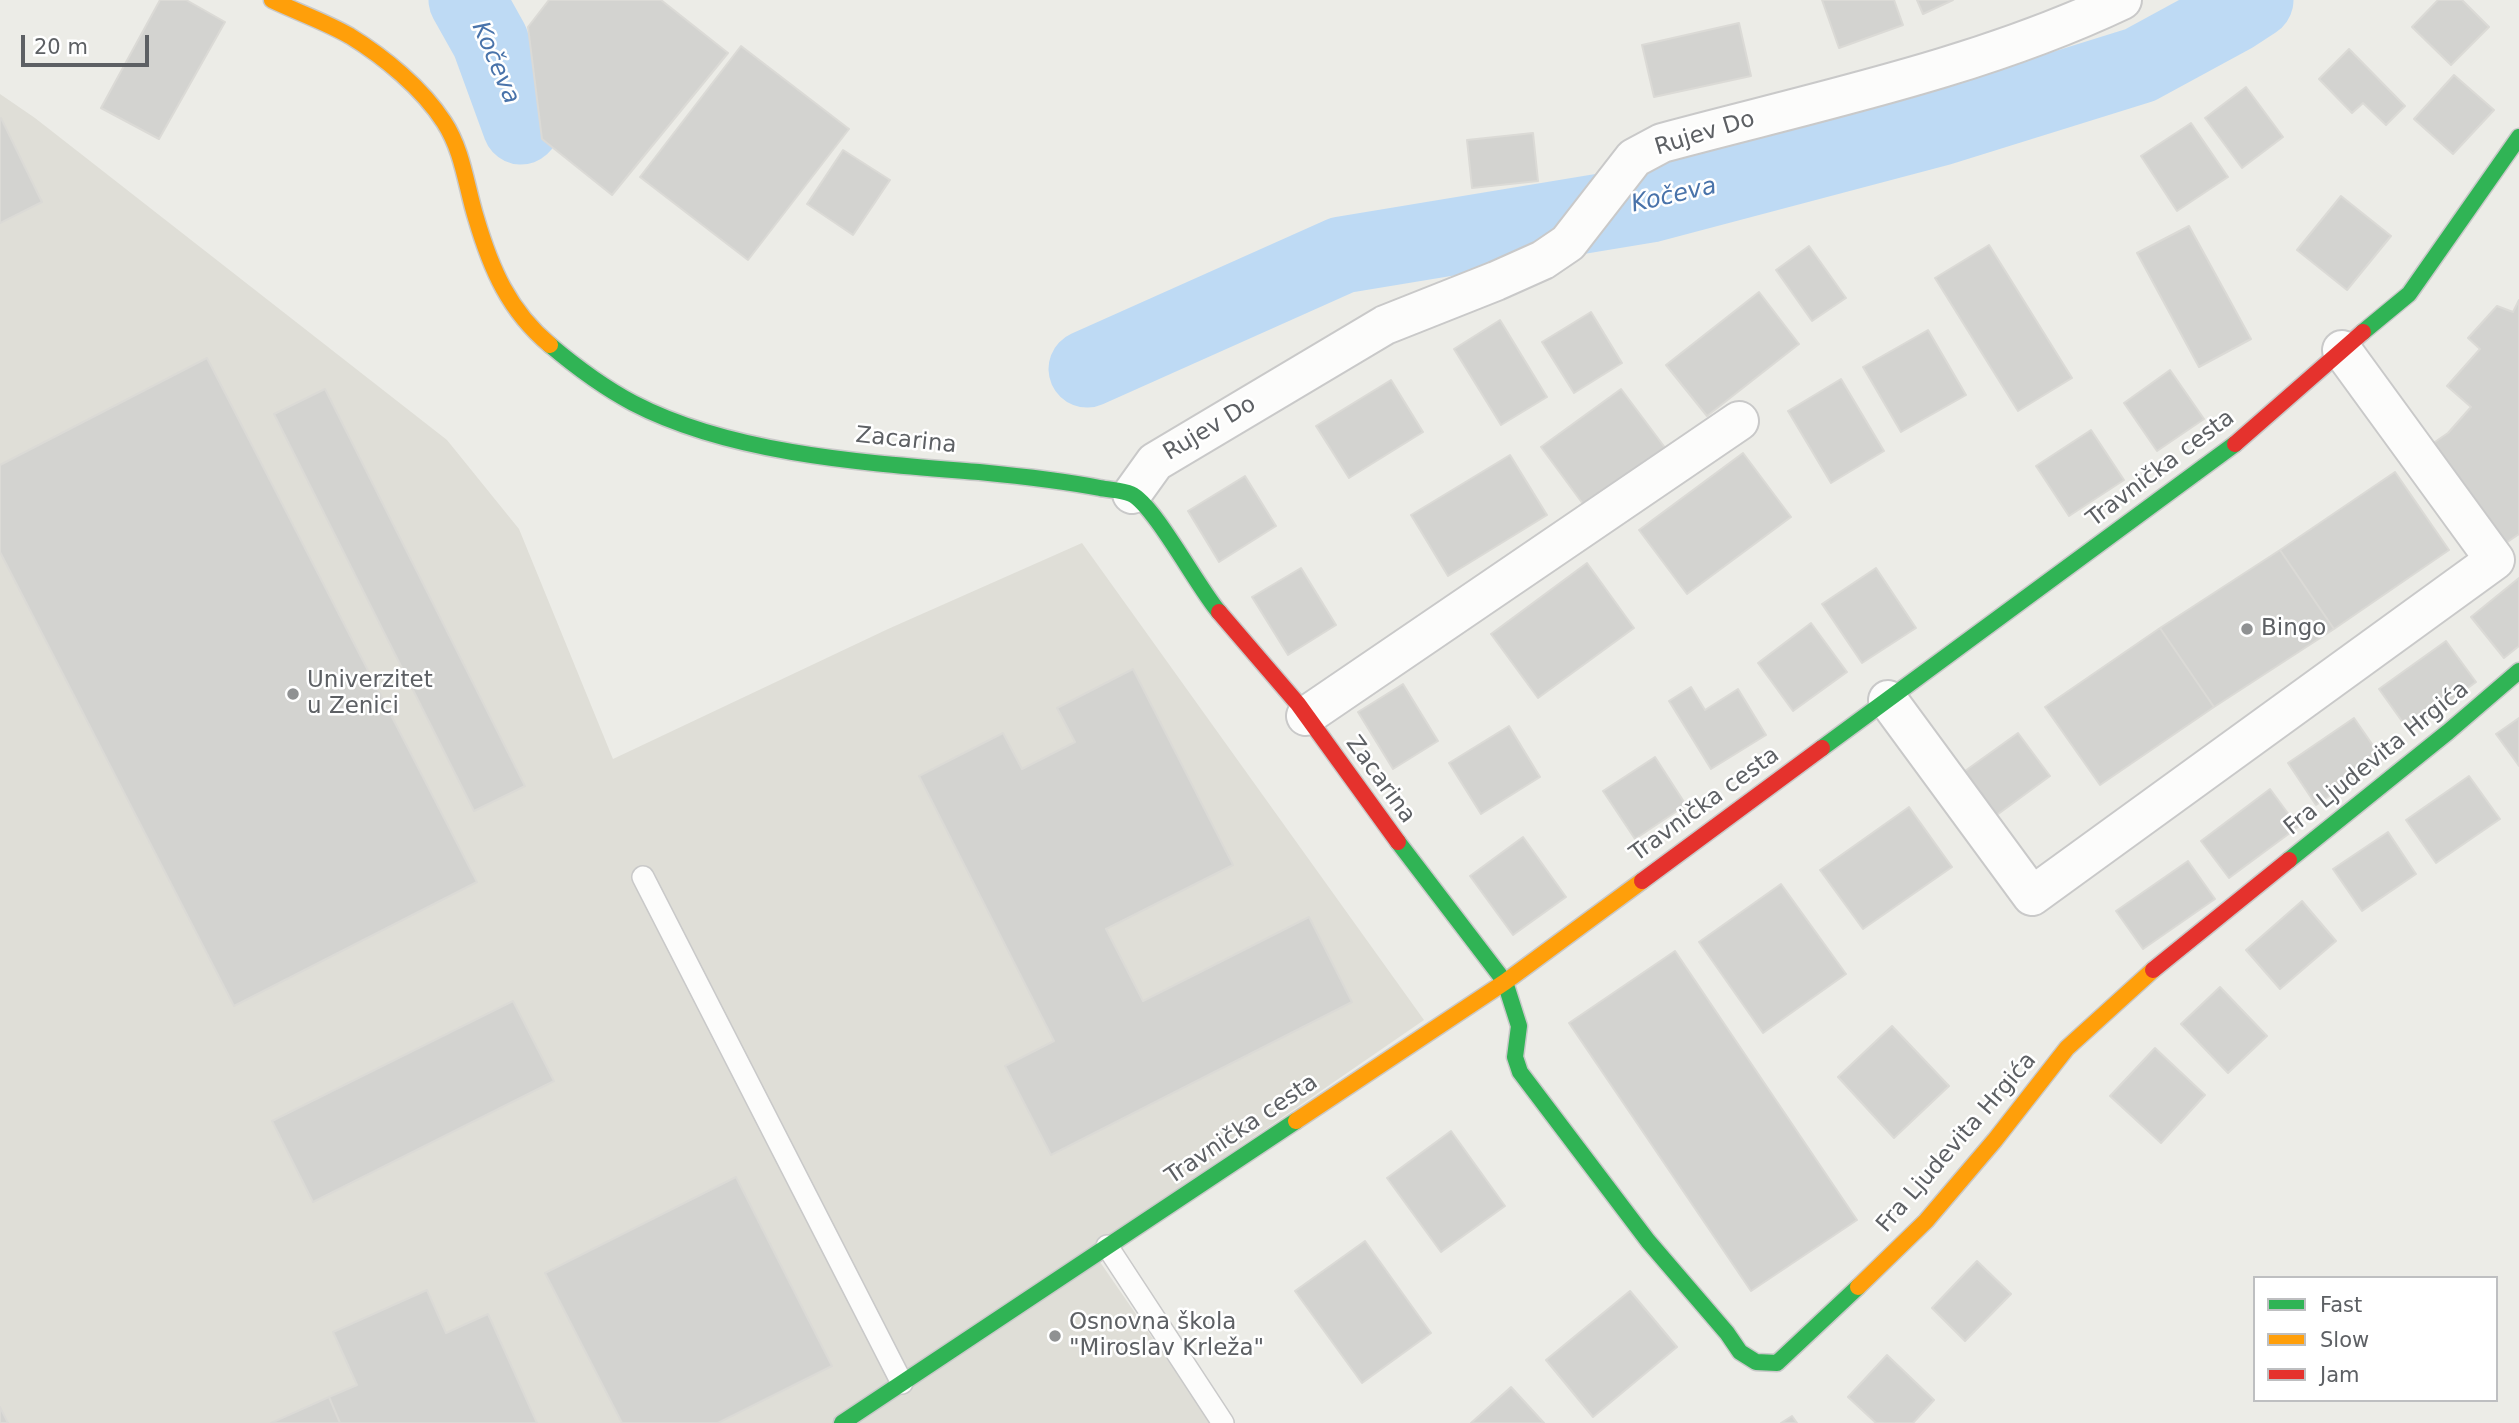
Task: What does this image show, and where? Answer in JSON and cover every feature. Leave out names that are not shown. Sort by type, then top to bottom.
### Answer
[{"type":"street","name":"Zacarina","points":[[272,0],[349,37],[389,65],[424,96],[445,123],[461,157],[476,219],[503,292],[534,332],[580,370],[632,404],[702,431],[762,446],[884,464],[1047,478],[1132,494],[1152,513],[1206,597],[1306,716],[1505,982]]},
{"type":"street","name":"Rujev Do","points":[[1132,494],[1155,462],[1385,325],[1543,260],[1568,243],[1634,158],[1661,143],[1863,89],[2020,43],[2122,0]]},
{"type":"street","name":"Travnička cesta","points":[[842,1423],[1505,982],[2234,445],[2342,349],[2409,294],[2519,137]]},
{"type":"street","points":[[1888,700],[2032,896],[2495,559],[2342,349]]},
{"type":"street","points":[[1306,716],[1739,421]]},
{"type":"street","name":"Fra Ljudevita Hrgića","points":[[1505,982],[1519,1027],[1515,1057],[1520,1072],[1648,1241],[1727,1333],[1740,1352],[1755,1362],[1777,1363],[1926,1221],[1995,1140],[2067,1048],[2141,981],[2448,732],[2519,671]]},
{"type":"lane","points":[[643,877],[902,1383]]},
{"type":"lane","points":[[1107,1246],[1223,1423]]},
{"type":"shaded area","name":"Univerzitet u Zenici","points":[[0,94],[35,118],[447,440],[519,529],[613,759],[888,629],[1082,543],[1424,1020],[1091,1249],[1211,1423],[0,1423]]},
{"type":"building","points":[[160,0],[186,0],[225,22],[159,139],[101,108]]},
{"type":"building","points":[[549,0],[661,0],[728,53],[612,195],[542,139],[528,27]]},
{"type":"building","points":[[1822,0],[1894,0],[1903,25],[1839,48]]},
{"type":"building","points":[[1917,0],[1953,0],[1923,14]]},
{"type":"building","points":[[2438,0],[2462,0],[2489,27],[2451,65],[2412,27]]},
{"type":"building","points":[[1739,23],[1751,76],[1654,97],[1642,45]]},
{"type":"building","points":[[741,46],[849,129],[748,260],[640,177]]},
{"type":"building","points":[[2349,49],[2405,106],[2386,125],[2363,103],[2352,113],[2319,79]]},
{"type":"building","points":[[2454,75],[2494,110],[2453,154],[2414,119]]},
{"type":"building","points":[[2246,87],[2283,137],[2242,168],[2205,118]]},
{"type":"building","points":[[0,119],[42,202],[0,223]]},
{"type":"building","points":[[2191,123],[2228,177],[2177,211],[2141,156]]},
{"type":"building","points":[[1533,133],[1538,181],[1472,188],[1467,140]]},
{"type":"building","points":[[843,150],[890,180],[853,235],[807,204]]},
{"type":"building","points":[[2341,196],[2391,236],[2347,290],[2297,250]]},
{"type":"building","points":[[2189,226],[2251,339],[2199,367],[2137,253]]},
{"type":"building","points":[[1989,245],[2072,378],[2018,411],[1935,278]]},
{"type":"building","points":[[1809,246],[1846,298],[1812,321],[1776,270]]},
{"type":"building","points":[[1759,292],[1799,344],[1707,416],[1666,365]]},
{"type":"building","points":[[2519,300],[2519,534],[2500,547],[2429,446],[2448,433],[2471,407],[2447,386],[2480,349],[2468,338],[2497,306],[2513,312]]},
{"type":"building","points":[[1591,312],[1622,363],[1574,393],[1542,342]]},
{"type":"building","points":[[1500,320],[1547,397],[1501,425],[1454,349]]},
{"type":"building","points":[[1928,330],[1966,395],[1901,432],[1863,367]]},
{"type":"building","points":[[207,358],[477,882],[234,1006],[0,552],[0,465]]},
{"type":"building","points":[[2170,370],[2204,419],[2157,451],[2124,403]]},
{"type":"building","points":[[1841,379],[1884,451],[1831,483],[1788,411]]},
{"type":"building","points":[[1391,380],[1423,432],[1349,478],[1316,426]]},
{"type":"building","points":[[325,389],[525,786],[474,811],[274,414]]},
{"type":"building","points":[[1621,389],[1666,449],[1586,508],[1541,447]]},
{"type":"building","points":[[2091,430],[2124,480],[2069,516],[2036,466]]},
{"type":"building","points":[[1743,453],[1791,517],[1687,594],[1639,530]]},
{"type":"building","points":[[1510,455],[1547,515],[1448,576],[1411,515]]},
{"type":"building","points":[[2395,472],[2449,550],[2334,629],[2280,550]]},
{"type":"building","points":[[1245,476],[1276,526],[1219,562],[1188,511]]},
{"type":"building","name":"Bingo","points":[[2280,550],[2334,629],[2214,707],[2160,628]]},
{"type":"building","points":[[1587,563],[1634,628],[1538,698],[1491,634]]},
{"type":"building","points":[[1301,568],[1336,625],[1288,655],[1252,597]]},
{"type":"building","points":[[1876,568],[1916,628],[1862,663],[1822,604]]},
{"type":"building","points":[[2519,578],[2519,646],[2504,658],[2471,617]]},
{"type":"building","points":[[1811,623],[1847,672],[1793,711],[1758,663]]},
{"type":"building","points":[[2160,628],[2214,707],[2100,785],[2045,707]]},
{"type":"building","points":[[2446,641],[2476,682],[2409,731],[2379,689]]},
{"type":"building","points":[[1133,669],[1233,865],[1106,929],[1143,1001],[1309,917],[1352,1002],[1051,1155],[1005,1066],[1054,1041],[919,776],[1003,733],[1022,769],[1075,742],[1057,708]]},
{"type":"building","points":[[1403,684],[1438,741],[1393,769],[1358,712]]},
{"type":"building","points":[[1691,687],[1705,710],[1738,689],[1766,735],[1711,769],[1669,701]]},
{"type":"building","points":[[2354,718],[2383,760],[2316,805],[2288,763]]},
{"type":"building","points":[[2519,718],[2519,766],[2496,734]]},
{"type":"building","points":[[1509,726],[1540,777],[1481,814],[1449,763]]},
{"type":"building","points":[[2018,733],[2050,776],[1990,820],[1958,776]]},
{"type":"building","points":[[1655,757],[1686,805],[1635,839],[1603,791]]},
{"type":"building","points":[[2469,776],[2500,819],[2436,863],[2406,820]]},
{"type":"building","points":[[2270,789],[2298,827],[2229,878],[2201,841]]},
{"type":"building","points":[[1909,807],[1952,867],[1863,929],[1820,870]]},
{"type":"building","points":[[2388,832],[2416,874],[2362,911],[2333,869]]},
{"type":"building","points":[[1523,837],[1566,897],[1513,935],[1470,876]]},
{"type":"building","points":[[2188,861],[2215,899],[2143,949],[2116,911]]},
{"type":"building","points":[[1781,884],[1846,974],[1763,1033],[1699,942]]},
{"type":"building","points":[[2302,901],[2336,941],[2280,989],[2246,950]]},
{"type":"building","points":[[1675,951],[1857,1220],[1751,1291],[1569,1023]]},
{"type":"building","points":[[2220,987],[2267,1036],[2228,1073],[2181,1024]]},
{"type":"building","points":[[513,1001],[554,1081],[313,1202],[272,1121]]},
{"type":"building","points":[[1892,1026],[1949,1086],[1894,1138],[1838,1077]]},
{"type":"building","points":[[2155,1048],[2205,1095],[2161,1143],[2110,1096]]},
{"type":"building","points":[[1451,1131],[1505,1206],[1441,1252],[1387,1178]]},
{"type":"building","points":[[736,1177],[832,1366],[718,1423],[622,1423],[545,1273]]},
{"type":"building","points":[[1365,1241],[1431,1333],[1362,1383],[1295,1291]]},
{"type":"building","points":[[1977,1261],[2011,1294],[1965,1341],[1932,1308]]},
{"type":"building","points":[[427,1290],[446,1333],[488,1314],[537,1423],[340,1423],[329,1397],[357,1385],[333,1332]]},
{"type":"building","points":[[1630,1291],[1677,1347],[1593,1417],[1546,1360]]},
{"type":"building","points":[[1887,1355],[1934,1400],[1913,1423],[1876,1423],[1848,1397]]},
{"type":"building","points":[[1511,1387],[1544,1423],[1471,1423]]},
{"type":"building","points":[[329,1397],[340,1423],[271,1423]]},
{"type":"building","points":[[0,1407],[8,1423],[0,1423]]},
{"type":"building","points":[[1792,1416],[1797,1423],[1781,1423]]},
{"type":"waterway","name":"Kočeva","points":[[467,0],[490,41],[521,126]]},
{"type":"waterway","name":"Kočeva","points":[[1087,369],[1342,255],[1650,204],[1941,127],[2140,65],[2255,0]]},
{"type":"traffic: fast","points":[[2363,332],[2409,294],[2519,137]]},
{"type":"traffic: fast","points":[[550,345],[590,376],[633,403],[672,421],[714,434],[802,454],[1040,478],[1131,494],[1141,501],[1163,529],[1219,612]]},
{"type":"traffic: fast","points":[[1822,748],[2235,444]]},
{"type":"traffic: fast","points":[[2289,860],[2519,671]]},
{"type":"traffic: fast","points":[[1398,842],[1505,982],[1519,1026],[1515,1057],[1520,1072],[1648,1241],[1727,1333],[1740,1352],[1756,1362],[1777,1363],[1858,1287]]},
{"type":"traffic: fast","points":[[842,1423],[1296,1121]]},
{"type":"traffic: slow","points":[[272,0],[331,26],[363,44],[402,74],[435,109],[456,145],[482,237],[495,272],[523,318],[550,345]]},
{"type":"traffic: slow","points":[[1296,1121],[1505,982],[1642,881]]},
{"type":"traffic: slow","points":[[1858,1287],[1926,1221],[1995,1140],[2067,1048],[2153,970]]},
{"type":"traffic: jam","points":[[2235,444],[2363,332]]},
{"type":"traffic: jam","points":[[1219,612],[1298,704],[1398,842]]},
{"type":"traffic: jam","points":[[1642,881],[1822,748]]},
{"type":"traffic: jam","points":[[2153,970],[2289,860]]},
{"type":"place","name":"Bingo","points":[[2247,629]]},
{"type":"place","name":"Univerzitet u Zenici","points":[[293,694]]},
{"type":"place","name":"Osnovna škola \"Miroslav Krleža\"","points":[[1055,1336]]}]
